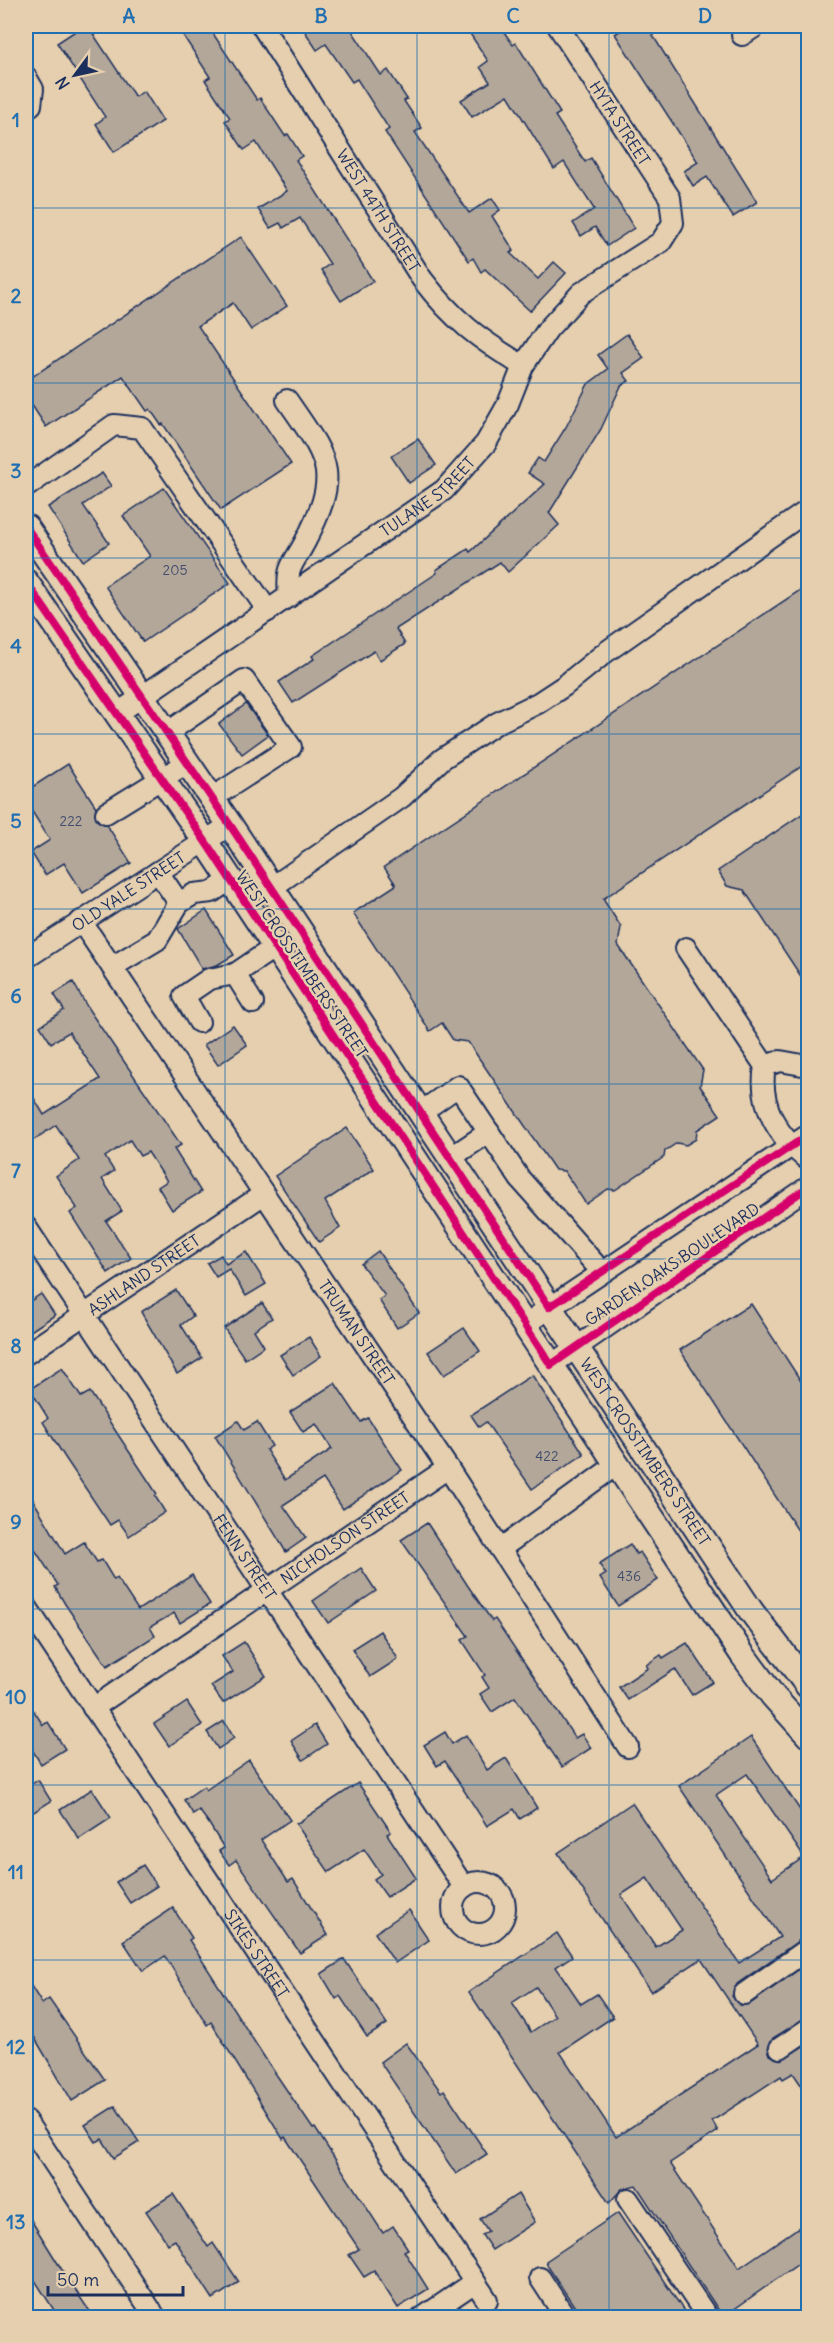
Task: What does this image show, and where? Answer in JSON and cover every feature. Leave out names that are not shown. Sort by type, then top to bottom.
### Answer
[{"type":"main road","name":"WEST CROSSTIMBERS STREET","points":[[26,527],[212,798],[751,1611],[807,1684]]},
{"type":"main road","name":"WEST CROSSTIMBERS STREET","points":[[26,582],[205,841],[742,1654],[773,1696],[808,1735]]},
{"type":"main road","points":[[377,1102],[402,1085]]},
{"type":"main road","points":[[620,1471],[650,1458]]},
{"type":"main road","points":[[773,1696],[807,1684]]},
{"type":"street","name":"WEST 44TH STREET","points":[[262,26],[422,279],[445,310],[475,336],[523,366]]},
{"type":"street","name":"HYTA STREET","points":[[558,26],[670,198],[673,223]]},
{"type":"street","points":[[26,77],[33,89],[31,105],[26,109]]},
{"type":"street","name":"TULANE STREET","points":[[118,713],[444,490],[486,443],[508,404],[523,366],[548,329],[581,293],[661,242],[673,223]]},
{"type":"street","points":[[287,400],[322,451],[327,468],[326,489],[305,542],[290,563],[287,579],[289,597]]},
{"type":"street","points":[[26,487],[114,425],[142,428],[268,611]]},
{"type":"street","points":[[271,888],[402,797],[442,759],[497,723],[538,703],[564,686],[606,652],[808,510]]},
{"type":"street","points":[[166,733],[244,680],[291,747],[212,798]]},
{"type":"street","points":[[106,813],[187,763]]},
{"type":"street","name":"OLD YALE STREET","points":[[26,958],[230,825]]},
{"type":"street","points":[[158,872],[179,903]]},
{"type":"street","points":[[112,967],[157,940],[179,903],[194,894],[212,892],[230,880]]},
{"type":"street","name":"TRUMAN STREET","points":[[81,921],[448,1468],[628,1747]]},
{"type":"street","points":[[199,1022],[184,996],[209,979],[235,974],[274,947]]},
{"type":"street","points":[[686,948],[765,1066],[763,1078],[766,1110],[791,1147],[808,1160]]},
{"type":"street","points":[[235,974],[253,1003]]},
{"type":"street","points":[[765,1066],[780,1061],[808,1066]]},
{"type":"street","points":[[420,1113],[458,1086],[520,1179],[602,1272]]},
{"type":"street","points":[[450,1158],[489,1132]]},
{"type":"street","name":"GARDEN OAKS BOULEVARD","points":[[524,1325],[808,1135]]},
{"type":"street","name":"GARDEN OAKS BOULEVARD","points":[[551,1365],[808,1187]]},
{"type":"street","name":"ASHLAND STREET","points":[[26,1354],[264,1194]]},
{"type":"street","name":"FENN STREET","points":[[26,1227],[464,1887]]},
{"type":"street","name":"NICHOLSON STREET","points":[[93,1708],[448,1468]]},
{"type":"street","points":[[500,1549],[620,1471]]},
{"type":"street","name":"SIKES STREET","points":[[26,1606],[487,2300]]},
{"type":"street","points":[[744,1994],[808,1949]]},
{"type":"street","points":[[780,2048],[808,2028]]},
{"type":"street","points":[[26,2121],[156,2318]]},
{"type":"street","points":[[628,2199],[708,2318]]},
{"type":"street","points":[[540,2278],[566,2318]]},
{"type":"street","points":[[422,2318],[475,2282]]},
{"type":"building","points":[[83,26],[88,26],[135,97],[144,91],[163,121],[114,152],[96,124],[105,117],[57,43]]},
{"type":"building","points":[[177,26],[208,26],[257,100],[260,98],[285,136],[288,134],[302,156],[296,160],[373,281],[341,301],[321,270],[330,264],[300,218],[283,228],[280,223],[270,228],[258,209],[287,191],[256,142],[244,150],[225,121],[230,118],[205,80],[210,77]]},
{"type":"building","points":[[312,26],[349,26],[381,75],[388,70],[407,99],[404,101],[422,128],[415,132],[469,213],[492,198],[500,210],[492,216],[514,251],[510,253],[538,279],[554,262],[566,273],[530,311],[485,269],[481,272],[473,258],[469,261],[385,132],[389,129],[357,79],[352,82],[326,44],[317,50],[304,30]]},
{"type":"building","points":[[465,26],[500,26],[513,45],[516,43],[560,113],[555,116],[585,162],[591,158],[634,228],[607,246],[595,227],[581,236],[573,223],[594,209],[564,162],[554,169],[508,95],[472,117],[461,100],[490,82],[480,67],[488,61]]},
{"type":"building","points":[[628,26],[647,26],[757,202],[733,217],[707,177],[693,186],[684,171],[698,162],[615,34]]},
{"type":"building","points":[[241,237],[287,306],[251,330],[233,303],[198,326],[291,464],[221,510],[163,424],[161,425],[150,409],[147,411],[123,376],[46,427],[26,396],[26,381]]},
{"type":"building","points":[[627,334],[644,358],[623,373],[629,381],[621,386],[601,429],[549,513],[559,525],[508,572],[500,562],[396,629],[405,644],[380,660],[374,651],[293,703],[279,682],[314,659],[312,656],[437,573],[436,570],[468,549],[470,552],[545,484],[528,473],[538,458],[544,462],[566,427],[588,384],[608,369],[598,355]]},
{"type":"building","points":[[418,439],[436,465],[409,483],[391,456]]},
{"type":"building","points":[[102,473],[111,486],[83,505],[109,543],[83,561],[48,507]]},
{"type":"building","points":[[164,488],[230,583],[143,642],[105,586],[150,556],[123,516]]},
{"type":"building","points":[[808,585],[808,762],[603,899],[621,927],[618,945],[703,1070],[700,1086],[720,1115],[697,1130],[696,1139],[686,1145],[677,1143],[665,1151],[664,1157],[615,1190],[608,1189],[586,1204],[564,1171],[555,1170],[468,1042],[453,1040],[442,1023],[430,1031],[353,913],[396,885],[384,867]]},
{"type":"building","points":[[246,704],[268,735],[242,754],[219,724]]},
{"type":"building","points":[[68,764],[96,807],[96,820],[107,825],[131,863],[83,893],[64,863],[45,875],[31,852],[50,840],[26,802],[26,791]]},
{"type":"building","points":[[808,810],[808,987],[744,890],[727,886],[718,871]]},
{"type":"building","points":[[206,910],[234,955],[217,965],[202,969],[178,929]]},
{"type":"building","points":[[73,982],[89,1010],[181,1145],[174,1149],[201,1192],[172,1210],[158,1187],[167,1181],[148,1152],[140,1156],[130,1140],[105,1157],[114,1171],[102,1179],[122,1211],[106,1221],[131,1258],[108,1273],[70,1213],[77,1208],[56,1176],[79,1160],[56,1125],[26,1145],[26,1085],[44,1115],[100,1079],[69,1032],[51,1043],[40,1026],[64,1010],[54,994]]},
{"type":"building","points":[[233,1025],[247,1045],[218,1065],[204,1045]]},
{"type":"building","points":[[347,1128],[374,1169],[325,1201],[340,1228],[319,1242],[275,1176]]},
{"type":"building","points":[[378,1251],[419,1313],[397,1328],[379,1300],[385,1296],[361,1264]]},
{"type":"building","points":[[246,1252],[266,1284],[246,1296],[229,1269],[216,1277],[207,1263],[221,1255],[226,1264]]},
{"type":"building","points":[[176,1290],[193,1316],[181,1325],[202,1358],[177,1374],[141,1312]]},
{"type":"building","points":[[41,1294],[55,1315],[26,1334],[26,1304]]},
{"type":"building","points":[[262,1303],[272,1318],[254,1330],[264,1346],[245,1359],[224,1328]]},
{"type":"building","points":[[751,1304],[808,1392],[808,1546],[680,1350]]},
{"type":"building","points":[[464,1328],[480,1351],[444,1375],[428,1352]]},
{"type":"building","points":[[309,1337],[321,1356],[293,1375],[280,1355]]},
{"type":"building","points":[[62,1368],[81,1397],[90,1392],[157,1494],[155,1496],[165,1512],[129,1536],[118,1520],[110,1525],[43,1422],[48,1418],[30,1389]]},
{"type":"building","points":[[532,1375],[584,1454],[532,1489],[486,1422],[479,1427],[471,1415]]},
{"type":"building","points":[[335,1383],[361,1422],[368,1418],[402,1470],[343,1509],[323,1479],[283,1505],[306,1538],[286,1552],[215,1436],[238,1421],[244,1430],[257,1422],[272,1446],[266,1450],[285,1480],[332,1449],[316,1424],[303,1432],[290,1412]]},
{"type":"building","points":[[26,1488],[65,1554],[84,1542],[97,1562],[102,1560],[114,1580],[117,1578],[138,1610],[192,1575],[210,1604],[180,1623],[174,1613],[150,1627],[155,1636],[107,1666],[65,1604],[55,1587],[58,1585],[26,1536]]},
{"type":"building","points":[[427,1523],[492,1621],[495,1619],[575,1738],[582,1734],[591,1748],[562,1767],[515,1697],[492,1712],[480,1694],[489,1688],[482,1677],[485,1675],[462,1640],[468,1636],[401,1540]]},
{"type":"building","points":[[630,1544],[636,1554],[640,1552],[658,1580],[618,1606],[600,1578],[606,1574],[599,1564]]},
{"type":"building","points":[[361,1568],[376,1591],[328,1623],[313,1601]]},
{"type":"building","points":[[380,1631],[398,1659],[370,1677],[352,1649]]},
{"type":"building","points":[[244,1642],[266,1676],[223,1703],[211,1686],[233,1672],[222,1656]]},
{"type":"building","points":[[687,1643],[713,1682],[692,1695],[675,1669],[628,1700],[619,1687],[648,1668],[646,1665],[661,1655],[663,1658]]},
{"type":"building","points":[[26,1699],[43,1725],[48,1722],[65,1749],[41,1764],[26,1740]]},
{"type":"building","points":[[187,1702],[202,1725],[169,1746],[154,1724]]},
{"type":"building","points":[[224,1721],[234,1738],[218,1749],[207,1732]]},
{"type":"building","points":[[315,1725],[327,1744],[303,1760],[291,1741]]},
{"type":"building","points":[[445,1732],[452,1744],[466,1735],[487,1770],[506,1758],[537,1808],[520,1819],[514,1809],[487,1826],[445,1761],[437,1766],[424,1745]]},
{"type":"building","points":[[751,1737],[808,1822],[808,1937],[801,1939],[737,1984],[732,1996],[740,2005],[750,2004],[808,1963],[808,2017],[773,2038],[768,2048],[770,2055],[781,2060],[808,2043],[808,2095],[793,2073],[783,2079],[781,2076],[712,2121],[718,2131],[670,2163],[739,2268],[808,2221],[808,2257],[723,2317],[636,2185],[622,2189],[609,2203],[469,1992],[557,1933],[572,1956],[556,1967],[581,2004],[597,1994],[613,2017],[560,2052],[616,2137],[758,2044],[701,1959],[651,1992],[558,1853],[632,1803],[739,1963],[780,1937],[679,1786]],"holes":[[[747,1774],[804,1857],[772,1879],[716,1795]],[[647,1878],[682,1930],[656,1947],[621,1895]],[[536,1987],[555,2016],[531,2032],[512,2003]]]},
{"type":"building","points":[[249,1760],[290,1820],[261,1840],[288,1882],[293,1879],[328,1935],[300,1953],[236,1860],[229,1865],[219,1851],[224,1848],[199,1810],[193,1814],[184,1800],[204,1786],[206,1790]]},
{"type":"building","points":[[38,1780],[51,1801],[26,1817],[26,1788]]},
{"type":"building","points":[[358,1783],[391,1832],[387,1834],[416,1878],[387,1897],[374,1879],[381,1874],[364,1849],[329,1872],[296,1824]]},
{"type":"building","points":[[92,1789],[111,1818],[79,1839],[60,1810]]},
{"type":"building","points":[[143,1865],[157,1886],[130,1903],[116,1882]]},
{"type":"building","points":[[173,1908],[192,1938],[189,1940],[265,2058],[313,2129],[315,2128],[383,2233],[393,2226],[408,2249],[404,2251],[428,2289],[398,2308],[374,2271],[364,2277],[349,2255],[359,2249],[285,2137],[283,2139],[211,2022],[207,2025],[165,1956],[143,1971],[123,1941]]},
{"type":"building","points":[[409,1910],[429,1940],[395,1963],[375,1933]]},
{"type":"building","points":[[344,1959],[387,2024],[367,2037],[340,1996],[336,1999],[321,1974]]},
{"type":"building","points":[[26,1978],[42,2004],[49,1999],[105,2080],[72,2101],[33,2035],[26,2041]]},
{"type":"building","points":[[406,2043],[441,2092],[444,2090],[487,2154],[456,2174],[380,2062]]},
{"type":"building","points":[[115,2106],[139,2142],[114,2158],[102,2139],[96,2142],[85,2125]]},
{"type":"building","points":[[173,2194],[208,2247],[213,2243],[239,2282],[213,2299],[175,2240],[168,2244],[146,2211]]},
{"type":"building","points":[[518,2194],[535,2222],[492,2250],[482,2235],[488,2231],[480,2219]]},
{"type":"building","points":[[26,2212],[94,2318],[59,2318],[31,2274],[26,2278]]},
{"type":"building","points":[[618,2213],[684,2311],[673,2318],[582,2318],[547,2265],[546,2261]]},
{"type":"cycle path","points":[[26,527],[230,825],[549,1307],[808,1135]]},
{"type":"cycle path","points":[[26,582],[205,841],[551,1365],[808,1187]]}]
